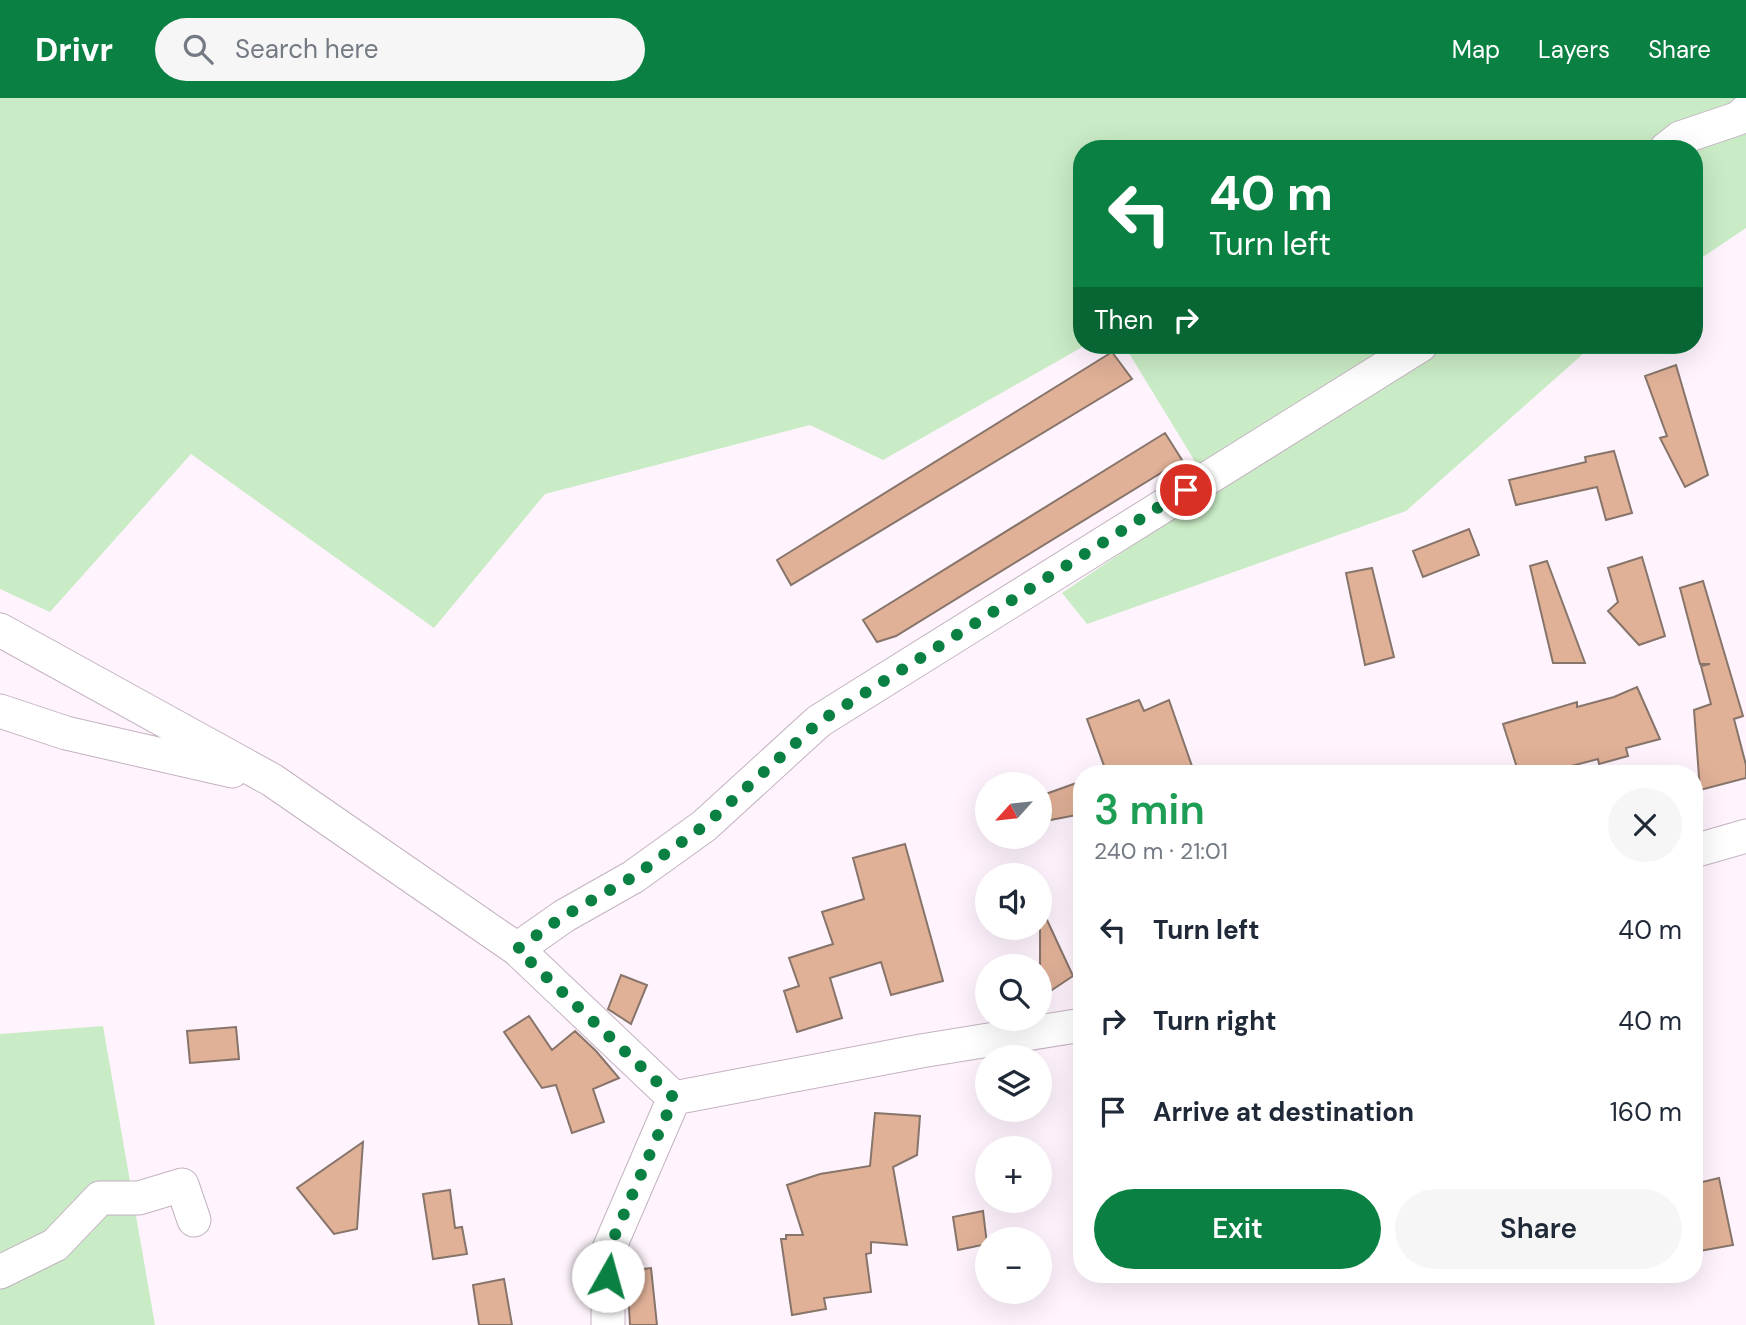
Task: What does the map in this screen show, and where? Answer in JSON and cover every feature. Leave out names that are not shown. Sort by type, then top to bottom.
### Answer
[{"type":"street","points":[[1677,140],[1739,117],[1746,111]]},
{"type":"street","points":[[517,949],[564,916],[633,877],[704,826],[819,722],[1407,354]]},
{"type":"street","points":[[0,630],[272,780],[517,949],[674,1098]]},
{"type":"street","points":[[0,711],[66,733],[272,780]]},
{"type":"street","points":[[1703,848],[1746,836]]},
{"type":"street","points":[[674,1098],[921,1051],[1073,1026]]},
{"type":"street","points":[[608,1325],[608,1251],[674,1098]]},
{"type":"street","points":[[0,1272],[55,1245],[100,1198],[139,1198],[182,1185],[194,1220]]},
{"type":"green space","points":[[0,98],[1746,98],[1746,228],[1703,257],[1703,140],[1073,140],[1073,352],[883,460],[810,425],[545,494],[434,628],[191,454],[50,612],[0,589]]},
{"type":"green space","points":[[1129,354],[1583,354],[1406,511],[1087,624],[1062,593],[1213,491]]},
{"type":"green space","points":[[103,1026],[155,1325],[0,1325],[0,1034]]},
{"type":"building","points":[[1109,354],[1113,354],[1132,379],[791,585],[777,560]]},
{"type":"building","points":[[1676,365],[1708,475],[1685,487],[1660,438],[1667,436],[1645,376]]},
{"type":"building","points":[[1165,433],[1182,460],[896,636],[877,642],[863,620]]},
{"type":"building","points":[[1614,451],[1632,513],[1606,520],[1597,487],[1516,505],[1509,480],[1586,462],[1585,457]]},
{"type":"building","points":[[1469,529],[1479,555],[1423,577],[1413,551]]},
{"type":"building","points":[[1642,557],[1665,636],[1639,645],[1608,611],[1618,602],[1608,568]]},
{"type":"building","points":[[1547,561],[1585,663],[1553,663],[1530,566]]},
{"type":"building","points":[[1372,568],[1394,657],[1365,665],[1346,573]]},
{"type":"building","points":[[1703,581],[1743,716],[1734,719],[1746,765],[1746,778],[1703,789],[1703,765],[1698,765],[1694,710],[1711,704],[1701,666],[1710,664],[1700,664],[1680,588]]},
{"type":"building","points":[[1637,687],[1660,739],[1626,748],[1628,756],[1599,764],[1598,759],[1575,765],[1516,765],[1503,724],[1577,702],[1577,707],[1614,697]]},
{"type":"building","points":[[1139,700],[1144,711],[1169,700],[1192,765],[1104,765],[1087,719]]},
{"type":"building","points":[[1073,784],[1073,816],[1052,820],[1052,792]]},
{"type":"building","points":[[905,844],[943,981],[891,995],[881,962],[830,978],[842,1018],[797,1032],[784,991],[799,986],[789,958],[833,944],[822,912],[864,899],[853,858]]},
{"type":"building","points":[[1052,931],[1073,976],[1052,990],[1052,954],[1040,954],[1040,940],[1052,940]]},
{"type":"building","points":[[621,975],[647,985],[631,1024],[608,1009]]},
{"type":"building","points":[[529,1016],[552,1050],[575,1031],[619,1078],[593,1089],[604,1122],[572,1133],[556,1085],[542,1088],[504,1032]]},
{"type":"building","points":[[236,1027],[239,1059],[190,1063],[187,1031]]},
{"type":"building","points":[[875,1113],[920,1116],[917,1155],[893,1167],[907,1245],[871,1242],[871,1253],[866,1254],[871,1292],[824,1298],[826,1309],[792,1315],[781,1239],[786,1239],[786,1235],[803,1235],[787,1185],[820,1174],[870,1166]]},
{"type":"building","points":[[363,1142],[357,1229],[334,1234],[297,1188]]},
{"type":"building","points":[[1719,1178],[1733,1245],[1703,1250],[1703,1182]]},
{"type":"building","points":[[450,1190],[455,1228],[462,1227],[467,1254],[433,1259],[423,1194]]},
{"type":"building","points":[[983,1213],[985,1227],[975,1227],[975,1246],[958,1250],[953,1217]]},
{"type":"building","points":[[651,1268],[657,1325],[630,1325],[627,1271]]},
{"type":"building","points":[[504,1279],[512,1325],[479,1325],[473,1285]]},
{"type":"route","points":[[608,1276],[608,1251],[674,1098],[517,949],[564,916],[633,877],[704,826],[819,722],[1186,490]]}]
